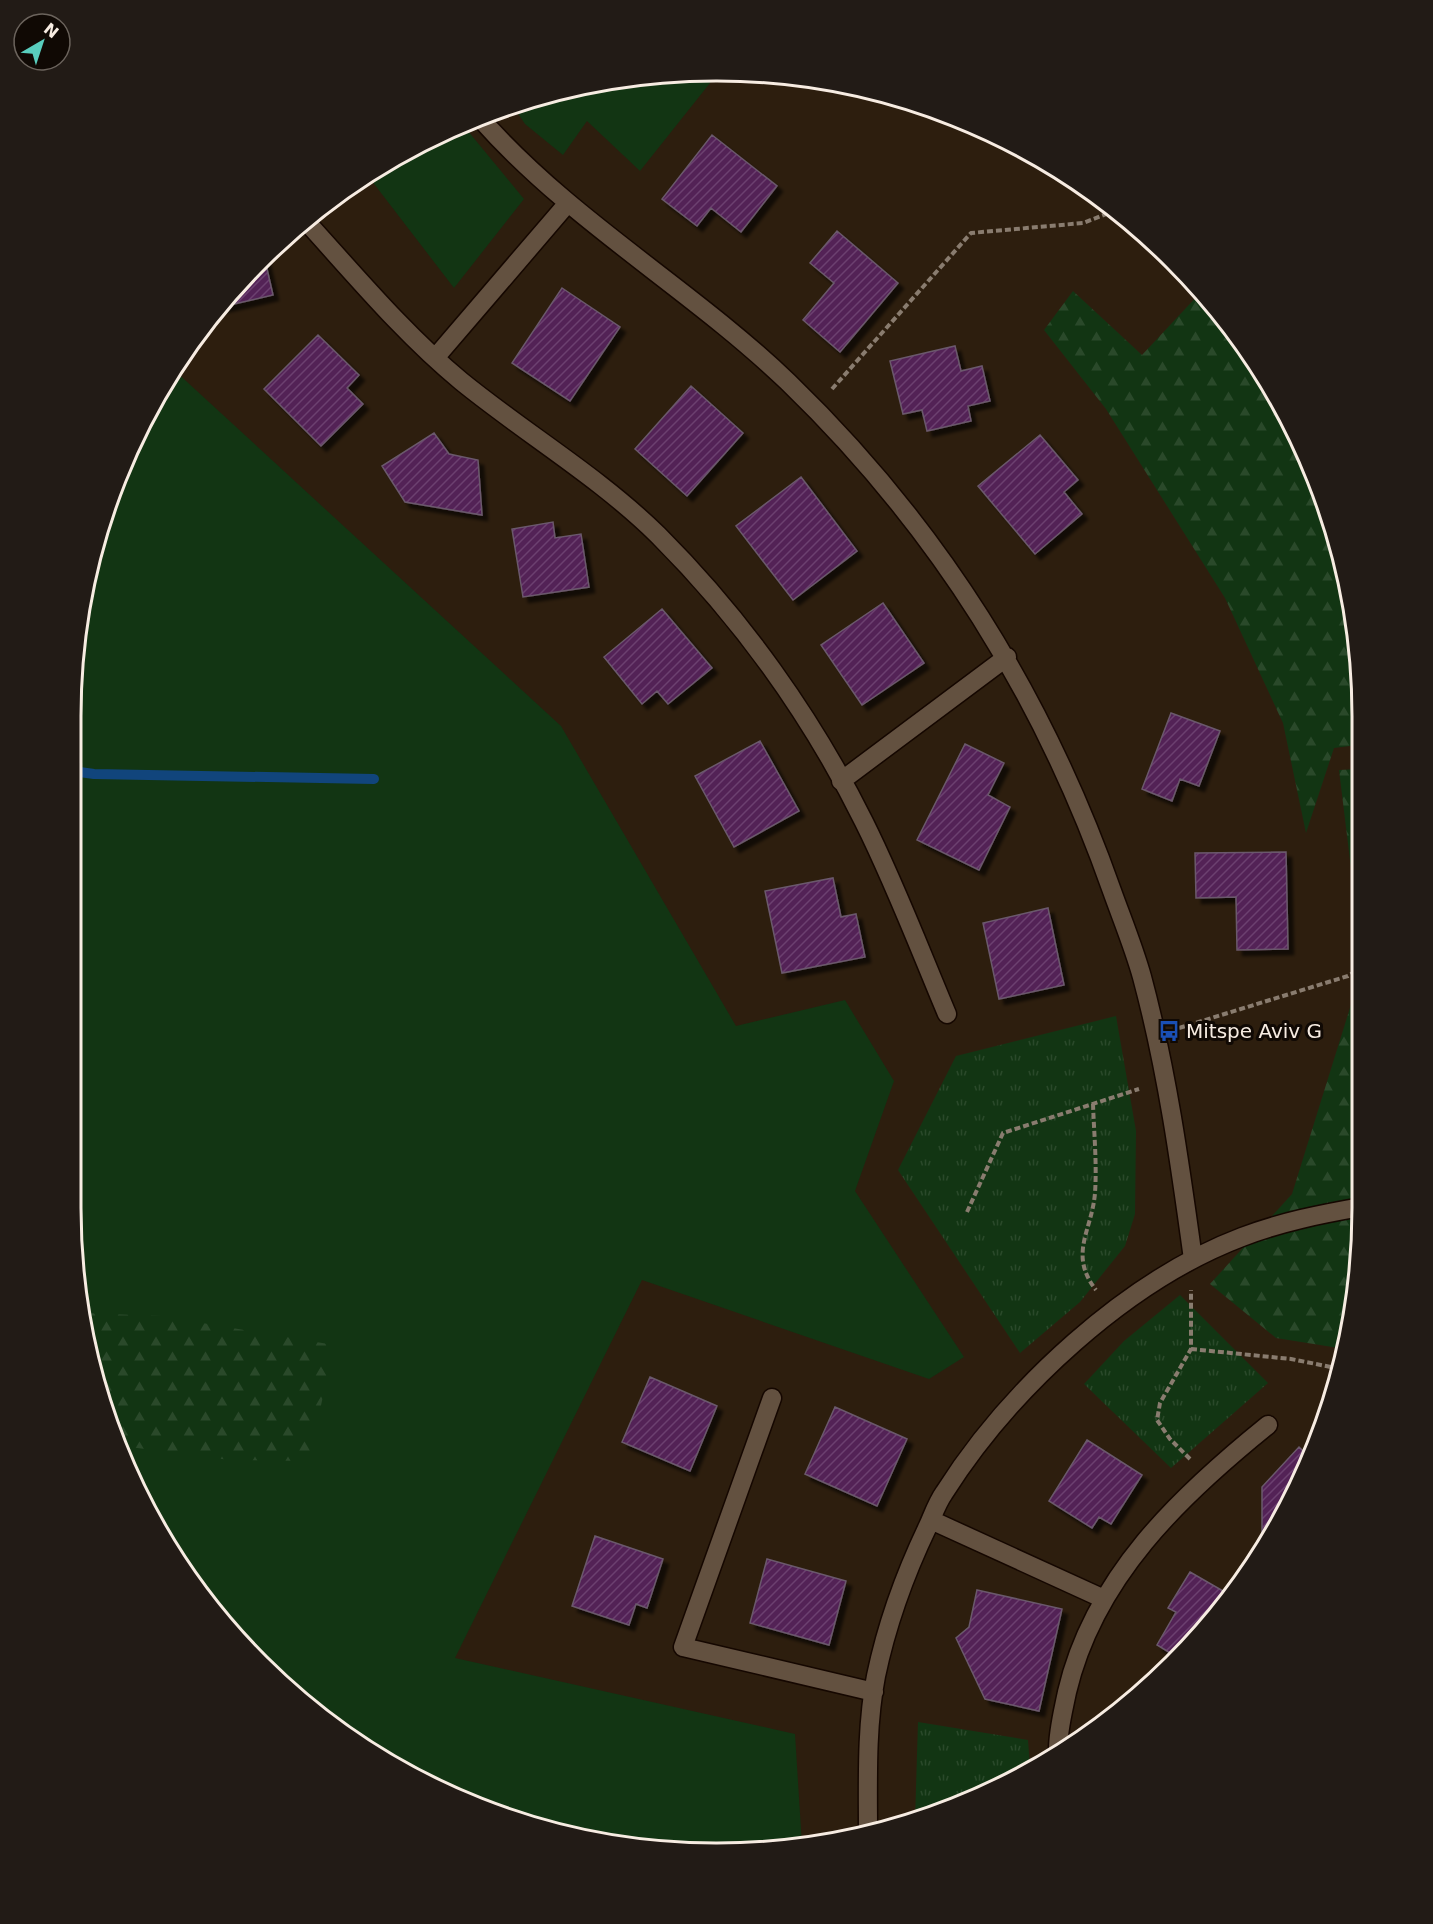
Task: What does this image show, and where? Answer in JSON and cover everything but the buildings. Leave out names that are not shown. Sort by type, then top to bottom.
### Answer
[{"type":"street","points":[[486,124],[506,148],[567,204],[733,331],[814,410],[911,519],[960,585],[1006,657],[1054,745],[1091,831],[1141,974],[1166,1081],[1193,1259]]},
{"type":"street","points":[[435,358],[567,204]]},
{"type":"street","points":[[312,227],[435,358],[462,381],[601,484],[658,535],[718,600],[774,672],[864,822],[947,1014]]},
{"type":"street","points":[[841,781],[1006,657]]},
{"type":"street","points":[[868,1824],[869,1755],[874,1692],[892,1612],[943,1495],[985,1437],[1037,1377],[1137,1293],[1193,1259],[1242,1237],[1283,1224],[1352,1209]]},
{"type":"street","points":[[772,1398],[683,1647],[874,1692]]},
{"type":"street","points":[[1058,1743],[1058,1733],[1073,1668],[1104,1599],[1126,1562],[1208,1476],[1268,1425]]},
{"type":"street","points":[[931,1520],[1104,1599]]},
{"type":"path","points":[[814,410],[972,233],[1083,223],[1106,214]]},
{"type":"path","points":[[1156,1035],[1352,973]]},
{"type":"path","points":[[967,1212],[1003,1132],[1166,1081]]},
{"type":"path","points":[[1093,1104],[1095,1194],[1082,1247],[1082,1265],[1088,1279],[1114,1312]]},
{"type":"path","points":[[1193,1259],[1191,1349],[1160,1403],[1157,1419],[1170,1439],[1208,1476]]},
{"type":"path","points":[[1191,1349],[1292,1359],[1331,1367]]},
{"type":"green space","points":[[712,81],[640,171],[587,121],[563,155],[525,124],[518,113],[593,93],[634,86]]},
{"type":"green space","points":[[468,131],[524,199],[454,288],[373,182],[399,166]]},
{"type":"green space","points":[[1073,291],[1142,355],[1195,298],[1245,363],[1286,435],[1304,473],[1330,552],[1347,634],[1351,675],[1352,746],[1334,748],[1306,833],[1283,723],[1225,598],[1106,409],[1044,330]]},
{"type":"green space","points":[[180,376],[561,726],[736,1026],[845,1000],[894,1081],[855,1191],[964,1357],[929,1379],[642,1280],[455,1658],[795,1734],[802,1838],[716,1843],[634,1838],[552,1821],[473,1795],[399,1758],[363,1736],[297,1685],[267,1657],[239,1627],[188,1561],[166,1525],[129,1451],[103,1372],[93,1331],[82,1249],[82,675],[93,593],[115,512],[129,473],[147,435]]},
{"type":"green space","points":[[1352,769],[1352,877],[1339,770]]},
{"type":"green space","points":[[1352,1001],[1351,1249],[1347,1290],[1336,1348],[1276,1338],[1210,1284],[1292,1194]]},
{"type":"green space","points":[[1116,1016],[1136,1131],[1135,1214],[1125,1246],[1080,1302],[1020,1353],[898,1170],[956,1056]]},
{"type":"green space","points":[[1180,1295],[1268,1383],[1171,1468],[1084,1384],[1124,1341]]},
{"type":"green space","points":[[90,1313],[161,1316],[334,1345],[309,1461],[230,1460],[127,1447],[103,1372]]},
{"type":"green space","points":[[918,1722],[1028,1740],[1030,1760],[960,1795],[915,1811]]},
{"type":"waterway","points":[[81,772],[374,779]]},
{"type":"place","name":"Mitspe Aviv G","points":[[1169,1031]]}]
